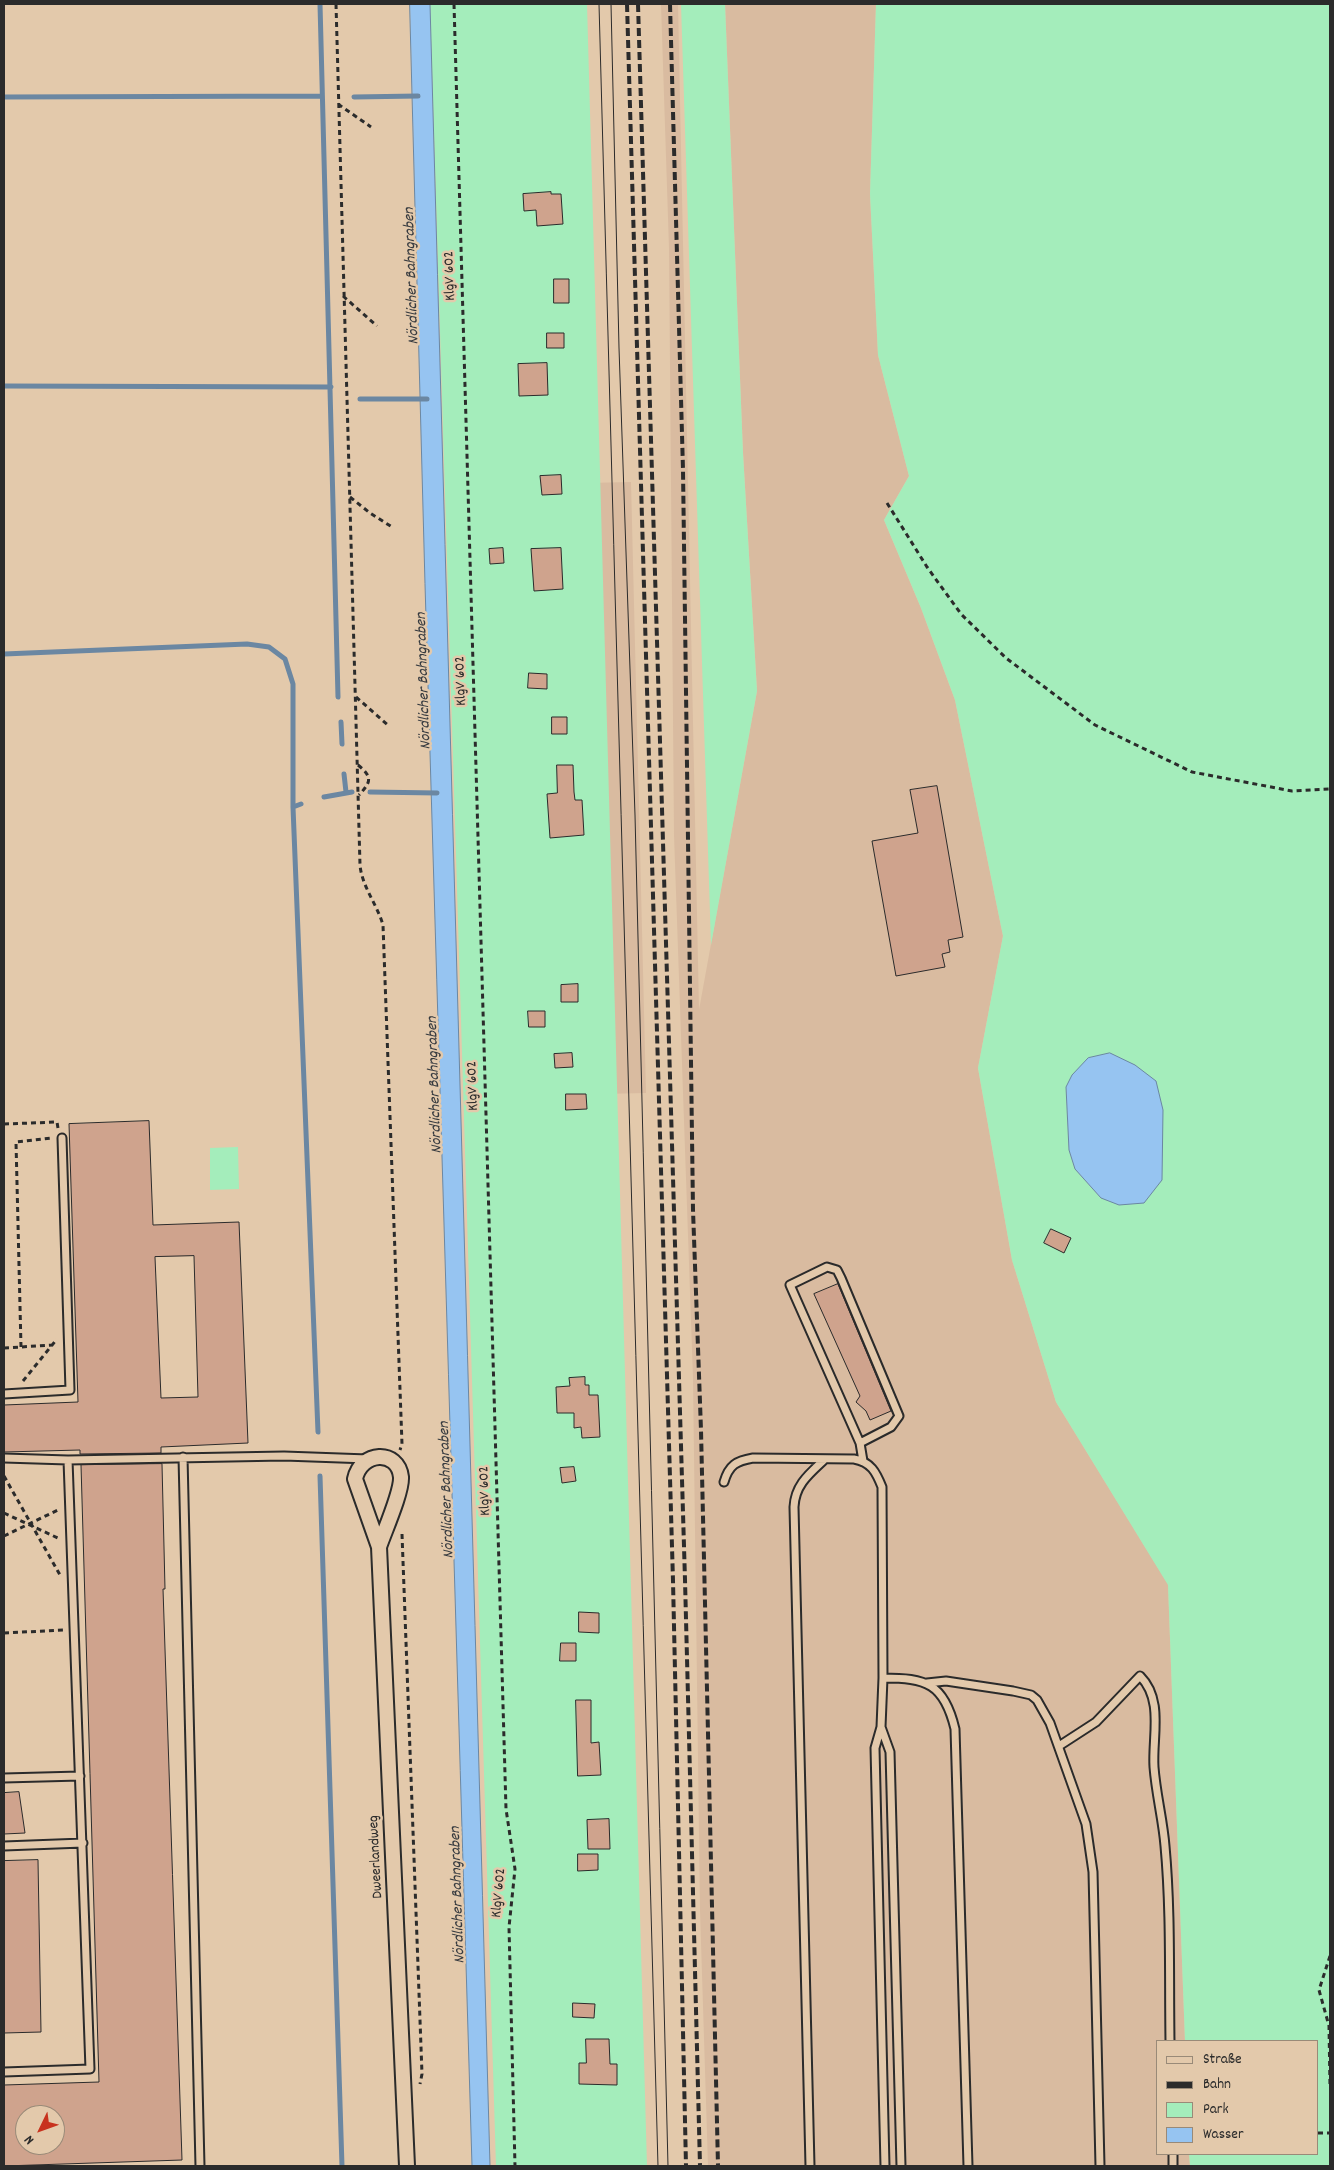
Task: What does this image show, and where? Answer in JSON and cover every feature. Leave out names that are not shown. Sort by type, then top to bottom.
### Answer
[{"type":"street","points":[[368,1458],[384,1457],[401,1461]]},
{"type":"street","name":"Dweerlandweg","points":[[368,1458],[357,1471],[355,1479],[379,1547],[407,2166]]},
{"type":"street","name":"Dweerlandweg","points":[[379,1547],[400,1487],[401,1461]]},
{"type":"lane","points":[[4,1394],[70,1390],[60,1138]]},
{"type":"lane","points":[[860,1443],[891,1427],[899,1416],[841,1278],[837,1270],[827,1267],[790,1285],[860,1443],[863,1460],[877,1472],[882,1487],[883,1678],[881,1727],[875,1748],[885,2166]]},
{"type":"lane","points":[[4,1458],[68,1460],[284,1456],[368,1458]]},
{"type":"lane","points":[[183,1457],[200,2166]]},
{"type":"lane","points":[[724,1482],[731,1466],[741,1460],[753,1458],[863,1460]]},
{"type":"lane","points":[[4,2072],[90,2069],[68,1460]]},
{"type":"lane","points":[[810,2166],[794,1507],[797,1490],[824,1460]]},
{"type":"lane","points":[[1059,1746],[1080,1734],[1103,1716],[1140,1676],[1145,1681],[1153,1695],[1155,1708],[1154,1766],[1166,1848],[1170,2040]]},
{"type":"lane","points":[[883,1678],[916,1679],[927,1683],[943,1698],[952,1714],[955,1729],[968,2166]]},
{"type":"lane","points":[[927,1683],[946,1681],[1031,1695],[1042,1706],[1059,1746],[1086,1824],[1093,1872],[1100,2166]]},
{"type":"lane","points":[[881,1727],[890,1752],[901,2166]]},
{"type":"lane","points":[[4,1778],[80,1776]]},
{"type":"lane","points":[[4,1846],[83,1843]]},
{"type":"path","points":[[336,4],[361,875],[384,925],[402,1444],[400,1451],[401,1461]]},
{"type":"path","name":"KlgV 602","points":[[454,4],[506,1799],[515,1869],[509,1926],[515,2166]]},
{"type":"path","points":[[338,104],[371,127]]},
{"type":"path","points":[[343,296],[377,326]]},
{"type":"path","points":[[349,496],[370,513],[392,526]]},
{"type":"path","points":[[887,503],[927,567],[961,614],[1006,658],[1095,725],[1192,772],[1292,791],[1330,789]]},
{"type":"path","points":[[355,697],[389,726]]},
{"type":"path","points":[[357,764],[365,770],[369,779],[366,788],[358,796]]},
{"type":"path","points":[[4,1124],[57,1122],[60,1138],[16,1142],[21,1347]]},
{"type":"path","points":[[13,1393],[68,1324]]},
{"type":"path","points":[[4,1348],[69,1344]]},
{"type":"path","points":[[400,1451],[401,1461]]},
{"type":"path","points":[[4,1476],[74,1600]]},
{"type":"path","points":[[4,1536],[70,1504]]},
{"type":"path","points":[[4,1513],[72,1545]]},
{"type":"path","points":[[402,1529],[422,2074],[418,2090]]},
{"type":"path","points":[[4,1633],[75,1630]]},
{"type":"path","points":[[1330,1956],[1319,1990],[1329,2026],[1330,2086]]},
{"type":"shaded area","points":[[661,4],[678,4],[699,1010],[757,691],[743,453],[725,4],[876,4],[870,194],[878,355],[909,476],[884,520],[921,608],[955,700],[1003,936],[978,1068],[1012,1260],[1056,1402],[1168,1584],[1185,2040],[1156,2040],[1156,2155],[1189,2155],[1190,2166],[708,2166],[700,1910],[693,1378],[674,835],[669,248]]},
{"type":"shaded area","points":[[631,482],[646,1093],[602,1094],[587,483]]},
{"type":"green space","points":[[430,4],[587,4],[647,2166],[496,2166]]},
{"type":"green space","points":[[681,4],[725,4],[743,453],[757,691],[711,945]]},
{"type":"green space","points":[[876,4],[1330,4],[1330,2166],[1190,2166],[1189,2155],[1319,2155],[1319,2040],[1185,2040],[1168,1585],[1056,1402],[1012,1260],[978,1068],[1003,936],[955,700],[921,608],[884,520],[909,476],[878,355],[870,194]],"holes":[[[1066,1087],[1101,1198],[1075,1169],[1069,1150]]]},
{"type":"green space","points":[[238,1147],[239,1189],[210,1190],[210,1148]]},
{"type":"water","points":[[410,4],[430,4],[490,2166],[472,2166],[425,584]]},
{"type":"water","points":[[1110,1053],[1135,1065],[1156,1081],[1163,1110],[1162,1180],[1144,1203],[1119,1205],[1101,1198],[1075,1169],[1069,1150],[1066,1087],[1072,1075],[1088,1058]]},
{"type":"building","points":[[551,192],[551,194],[561,194],[563,224],[537,226],[536,210],[524,211],[523,194]]},
{"type":"building","points":[[554,279],[569,279],[569,303],[554,303]]},
{"type":"building","points":[[547,333],[564,333],[564,348],[547,348]]},
{"type":"building","points":[[547,363],[548,395],[519,396],[518,364]]},
{"type":"building","points":[[561,475],[562,494],[542,495],[540,476]]},
{"type":"building","points":[[503,548],[504,563],[490,564],[489,549]]},
{"type":"building","points":[[561,548],[563,589],[534,591],[531,549]]},
{"type":"building","points":[[529,673],[547,674],[547,689],[528,688]]},
{"type":"building","points":[[552,717],[567,717],[567,734],[552,734]]},
{"type":"building","points":[[557,765],[573,765],[575,800],[582,800],[584,835],[550,838],[547,794],[557,793]]},
{"type":"building","points":[[937,786],[963,937],[948,940],[950,952],[942,954],[945,967],[896,976],[872,841],[918,833],[910,790]]},
{"type":"building","points":[[578,984],[578,1002],[561,1002],[561,985]]},
{"type":"building","points":[[528,1011],[545,1011],[545,1027],[529,1027]]},
{"type":"building","points":[[572,1053],[573,1067],[555,1068],[554,1054]]},
{"type":"building","points":[[566,1094],[586,1094],[587,1109],[566,1110]]},
{"type":"building","points":[[149,1121],[153,1225],[239,1222],[248,1443],[161,1447],[161,1453],[80,1454],[80,1450],[4,1452],[4,1405],[78,1402],[69,1124]],"holes":[[[194,1256],[198,1397],[161,1398],[155,1257]]]},
{"type":"building","points":[[1051,1229],[1071,1238],[1064,1253],[1044,1243]]},
{"type":"building","points":[[838,1284],[891,1411],[870,1420],[866,1411],[856,1402],[860,1396],[814,1294]]},
{"type":"building","points":[[585,1377],[585,1385],[589,1385],[589,1395],[598,1395],[600,1437],[582,1438],[581,1427],[574,1428],[574,1413],[557,1413],[556,1387],[570,1386],[569,1378]]},
{"type":"building","points":[[162,1464],[165,1589],[163,1589],[182,2160],[4,2166],[4,2085],[99,2082],[81,1465]]},
{"type":"building","points":[[574,1467],[576,1481],[562,1483],[560,1468]]},
{"type":"building","points":[[579,1612],[599,1613],[599,1633],[579,1632]]},
{"type":"building","points":[[561,1643],[576,1643],[576,1661],[560,1661]]},
{"type":"building","points":[[576,1700],[591,1700],[591,1743],[599,1742],[601,1775],[578,1776]]},
{"type":"building","points":[[19,1792],[25,1833],[4,1834],[4,1793]]},
{"type":"building","points":[[609,1819],[610,1849],[588,1849],[587,1820]]},
{"type":"building","points":[[578,1854],[598,1854],[598,1870],[578,1871]]},
{"type":"building","points":[[38,1860],[41,2032],[4,2033],[4,1861]]},
{"type":"building","points":[[573,2003],[595,2004],[594,2018],[573,2017]]},
{"type":"building","points":[[586,2039],[609,2039],[610,2064],[617,2064],[617,2085],[579,2084],[579,2063],[586,2063]]},
{"type":"waterway","points":[[320,4],[338,697]]},
{"type":"waterway","points":[[4,97],[322,96]]},
{"type":"waterway","points":[[354,97],[418,96]]},
{"type":"waterway","points":[[4,386],[331,387]]},
{"type":"waterway","points":[[360,399],[427,399]]},
{"type":"waterway","points":[[4,654],[247,644],[269,647],[285,659],[293,684],[293,807],[318,1432]]},
{"type":"waterway","points":[[341,722],[342,744]]},
{"type":"waterway","points":[[344,774],[346,792]]},
{"type":"waterway","points":[[324,797],[352,792]]},
{"type":"waterway","points":[[370,792],[437,793]]},
{"type":"waterway","points":[[293,807],[301,804]]},
{"type":"waterway","points":[[320,1476],[342,2166]]},
{"type":"tram line","points":[[599,4],[658,2166]]},
{"type":"tram line","points":[[611,4],[619,348],[635,815],[668,2166]]},
{"type":"railway","points":[[627,4],[673,1581],[686,2166]]},
{"type":"railway","points":[[638,4],[685,1580],[700,2166]]},
{"type":"railway","points":[[670,4],[683,470],[693,1210],[701,1430],[718,2166]]},
{"type":"water label","name":"Nördlicher Bahngraben","points":[[413,276]]},
{"type":"water label","name":"Nördlicher Bahngraben","points":[[425,681]]},
{"type":"water label","name":"Nördlicher Bahngraben","points":[[436,1085]]},
{"type":"water label","name":"Nördlicher Bahngraben","points":[[448,1490]]},
{"type":"water label","name":"Nördlicher Bahngraben","points":[[459,1895]]}]
